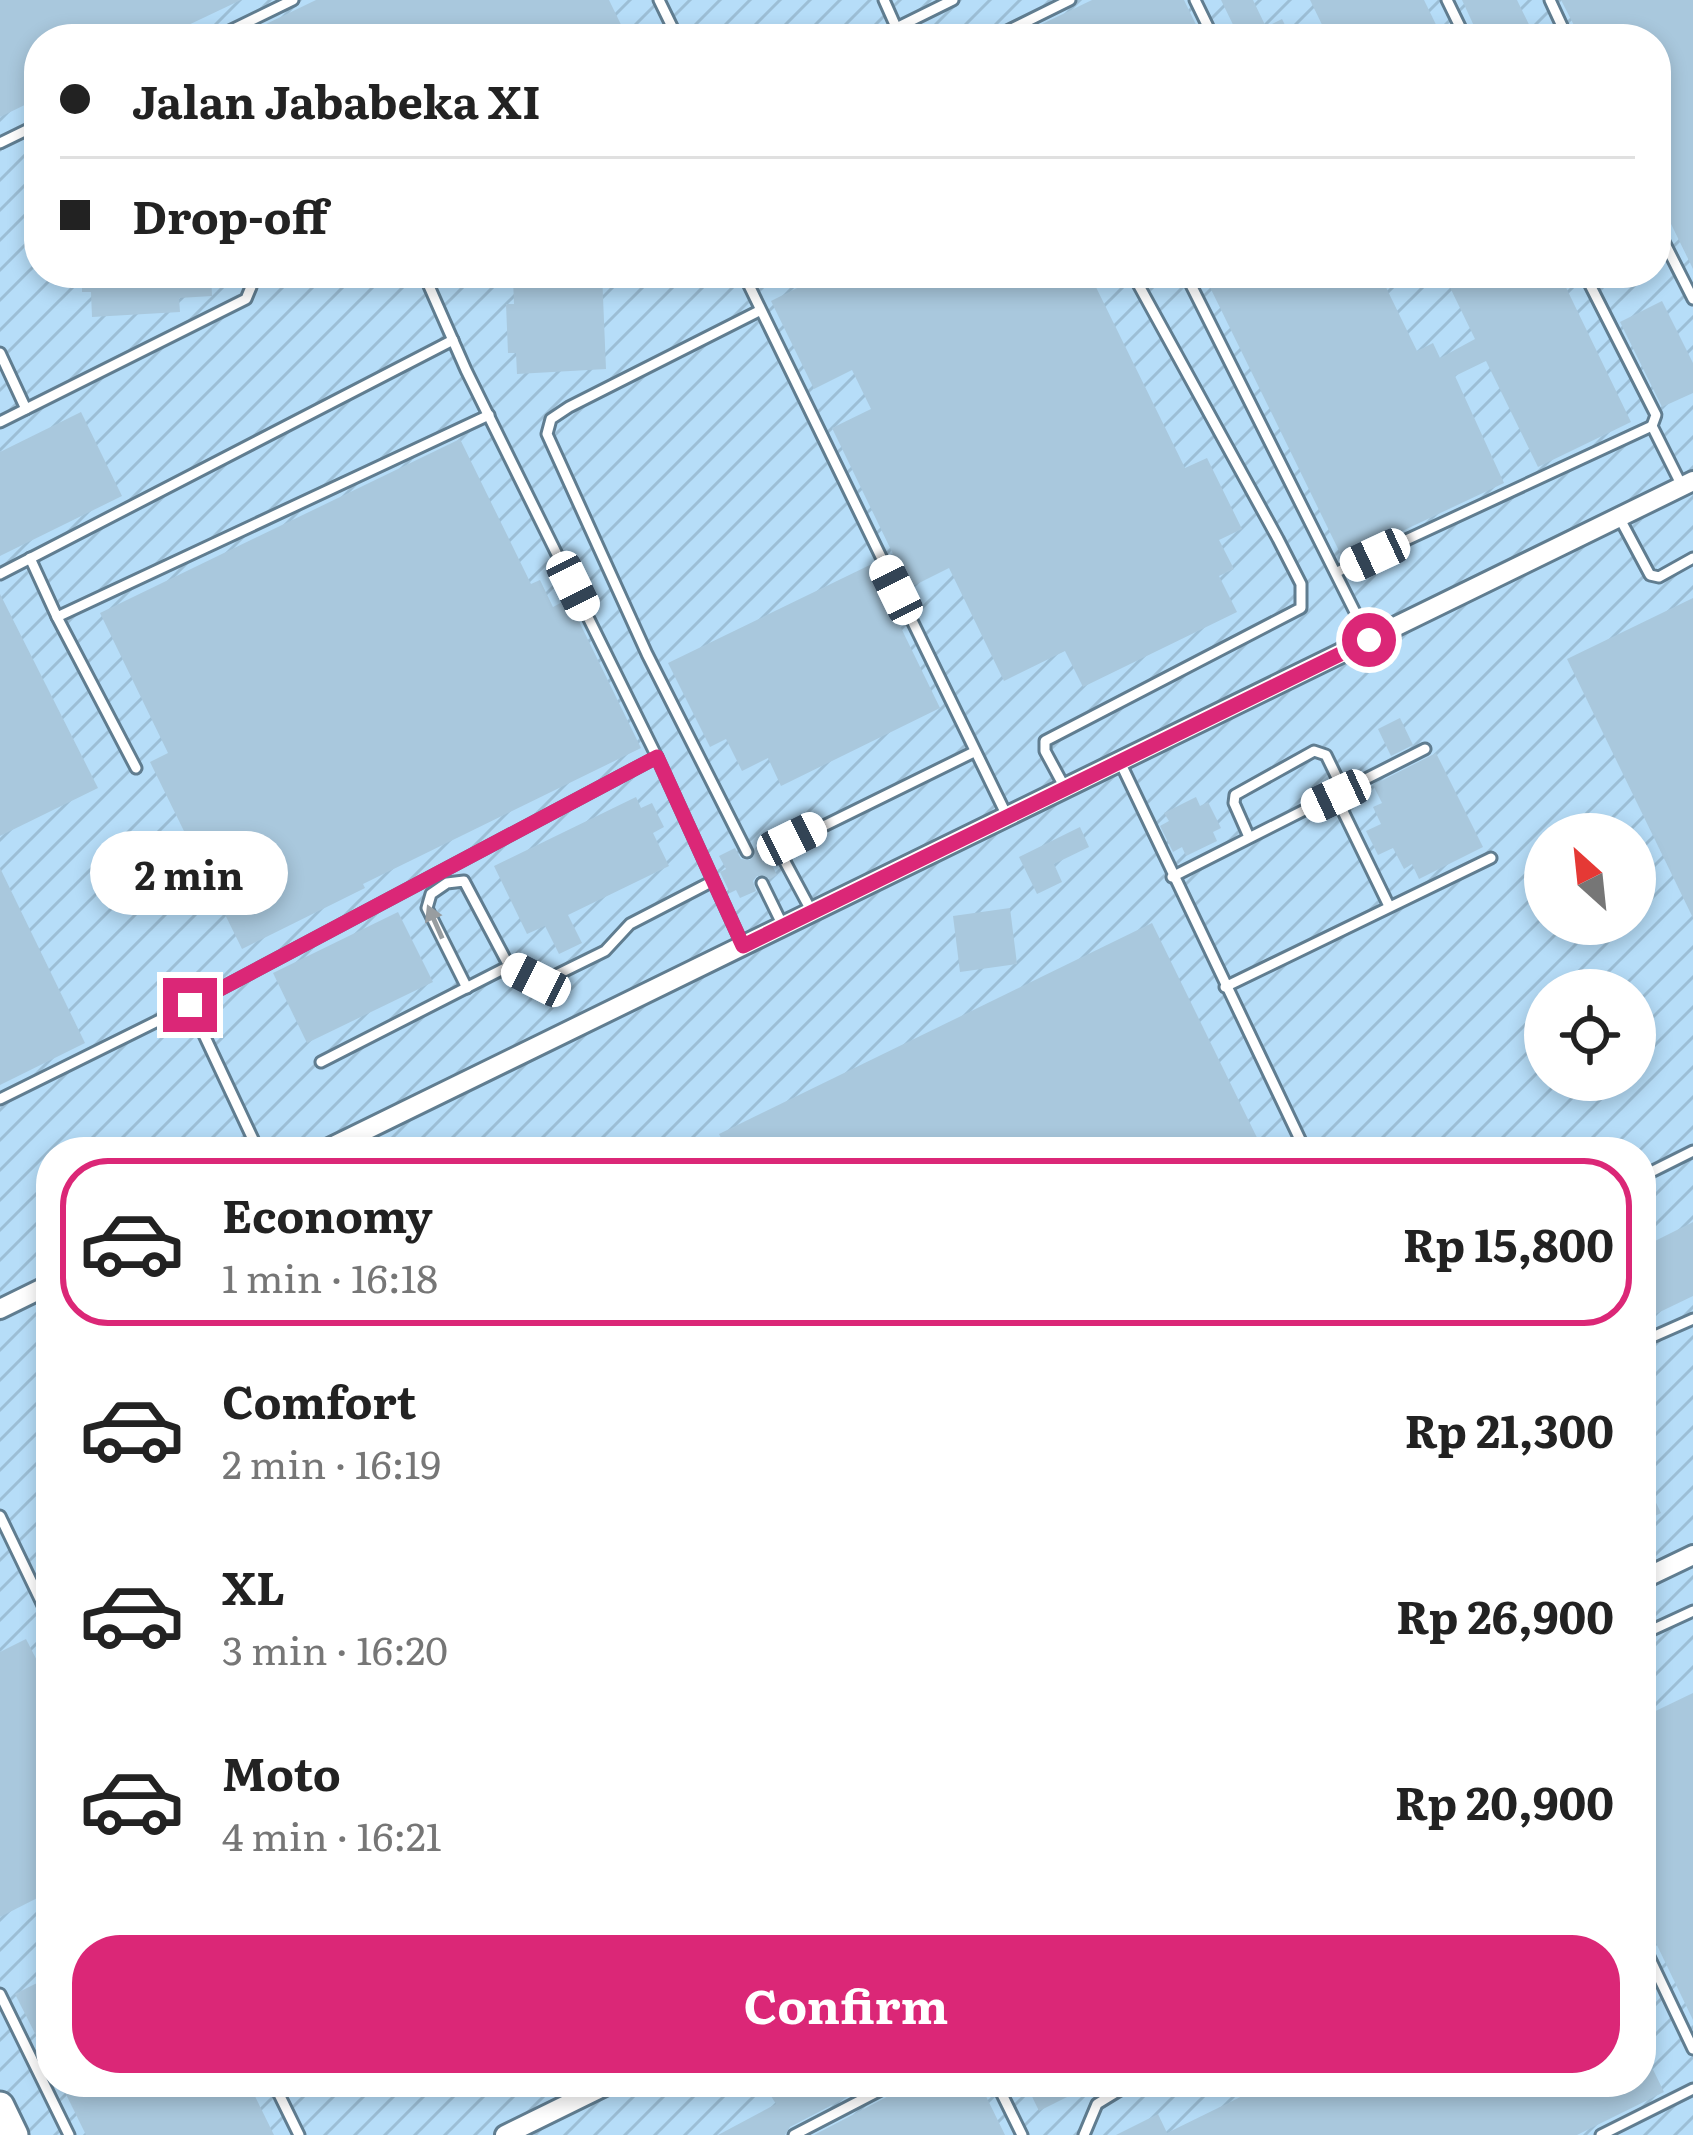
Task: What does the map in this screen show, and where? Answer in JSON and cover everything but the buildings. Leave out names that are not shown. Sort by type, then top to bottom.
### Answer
[{"type":"street","points":[[352,1137],[1688,483]]},
{"type":"street","points":[[0,1309],[36,1291]]},
{"type":"street","points":[[1656,1573],[1693,1555]]},
{"type":"street","points":[[505,2135],[582,2097]]},
{"type":"street","points":[[0,2106],[14,2135]]},
{"type":"lane","points":[[244,24],[293,0]]},
{"type":"lane","points":[[902,24],[953,0]]},
{"type":"lane","points":[[1022,24],[1070,0]]},
{"type":"lane","points":[[1671,256],[1693,299]]},
{"type":"lane","points":[[0,422],[246,299],[249,288]]},
{"type":"lane","points":[[430,288],[743,946]]},
{"type":"lane","points":[[749,288],[1007,816]]},
{"type":"lane","points":[[1065,788],[1045,751],[1045,741],[1300,608],[1300,584],[1286,554],[1140,288]]},
{"type":"lane","points":[[1193,288],[1369,640]]},
{"type":"lane","points":[[1337,572],[1652,426],[1656,415],[1592,288]]},
{"type":"lane","points":[[747,852],[617,591],[547,434],[551,419],[569,406],[759,311]]},
{"type":"lane","points":[[0,574],[453,340]]},
{"type":"lane","points":[[0,353],[26,409]]},
{"type":"lane","points":[[57,617],[489,415]]},
{"type":"lane","points":[[1652,426],[1688,483]]},
{"type":"lane","points":[[1618,517],[1650,575],[1659,577],[1693,558]]},
{"type":"lane","points":[[30,558],[136,768]]},
{"type":"lane","points":[[1172,877],[1425,749]]},
{"type":"lane","points":[[1249,837],[1235,795],[1314,751],[1326,755],[1389,906]]},
{"type":"lane","points":[[812,912],[782,856],[783,846],[974,752]]},
{"type":"lane","points":[[0,1099],[190,1005],[657,757]]},
{"type":"lane","points":[[1119,761],[1299,1137]]},
{"type":"lane","points":[[1225,987],[1491,858]]},
{"type":"lane","points":[[467,988],[427,908],[431,894],[447,883],[464,880],[509,966],[544,981],[605,951],[630,924],[713,881]]},
{"type":"lane","points":[[762,883],[783,926]]},
{"type":"lane","points":[[321,1062],[509,966]]},
{"type":"lane","points":[[190,1005],[252,1137]]},
{"type":"lane","points":[[1656,1170],[1693,1151]]},
{"type":"lane","points":[[1656,1335],[1693,1319]]},
{"type":"lane","points":[[0,1516],[36,1591]]},
{"type":"lane","points":[[1656,1628],[1693,1610]]},
{"type":"lane","points":[[1656,1971],[1693,2049]]},
{"type":"lane","points":[[0,1994],[36,2068]]},
{"type":"lane","points":[[1601,2135],[1693,2089]]},
{"type":"lane","points":[[50,2097],[69,2135]]},
{"type":"lane","points":[[280,2097],[299,2135]]},
{"type":"lane","points":[[794,2135],[867,2097]]},
{"type":"lane","points":[[1003,2097],[1022,2135]]},
{"type":"lane","points":[[1084,2135],[1097,2104],[1108,2097]]},
{"type":"shaded area","points":[[0,0],[1693,0],[1693,2135],[0,2135]]},
{"type":"route","points":[[190,1005],[657,757],[743,946],[1369,640]]}]
